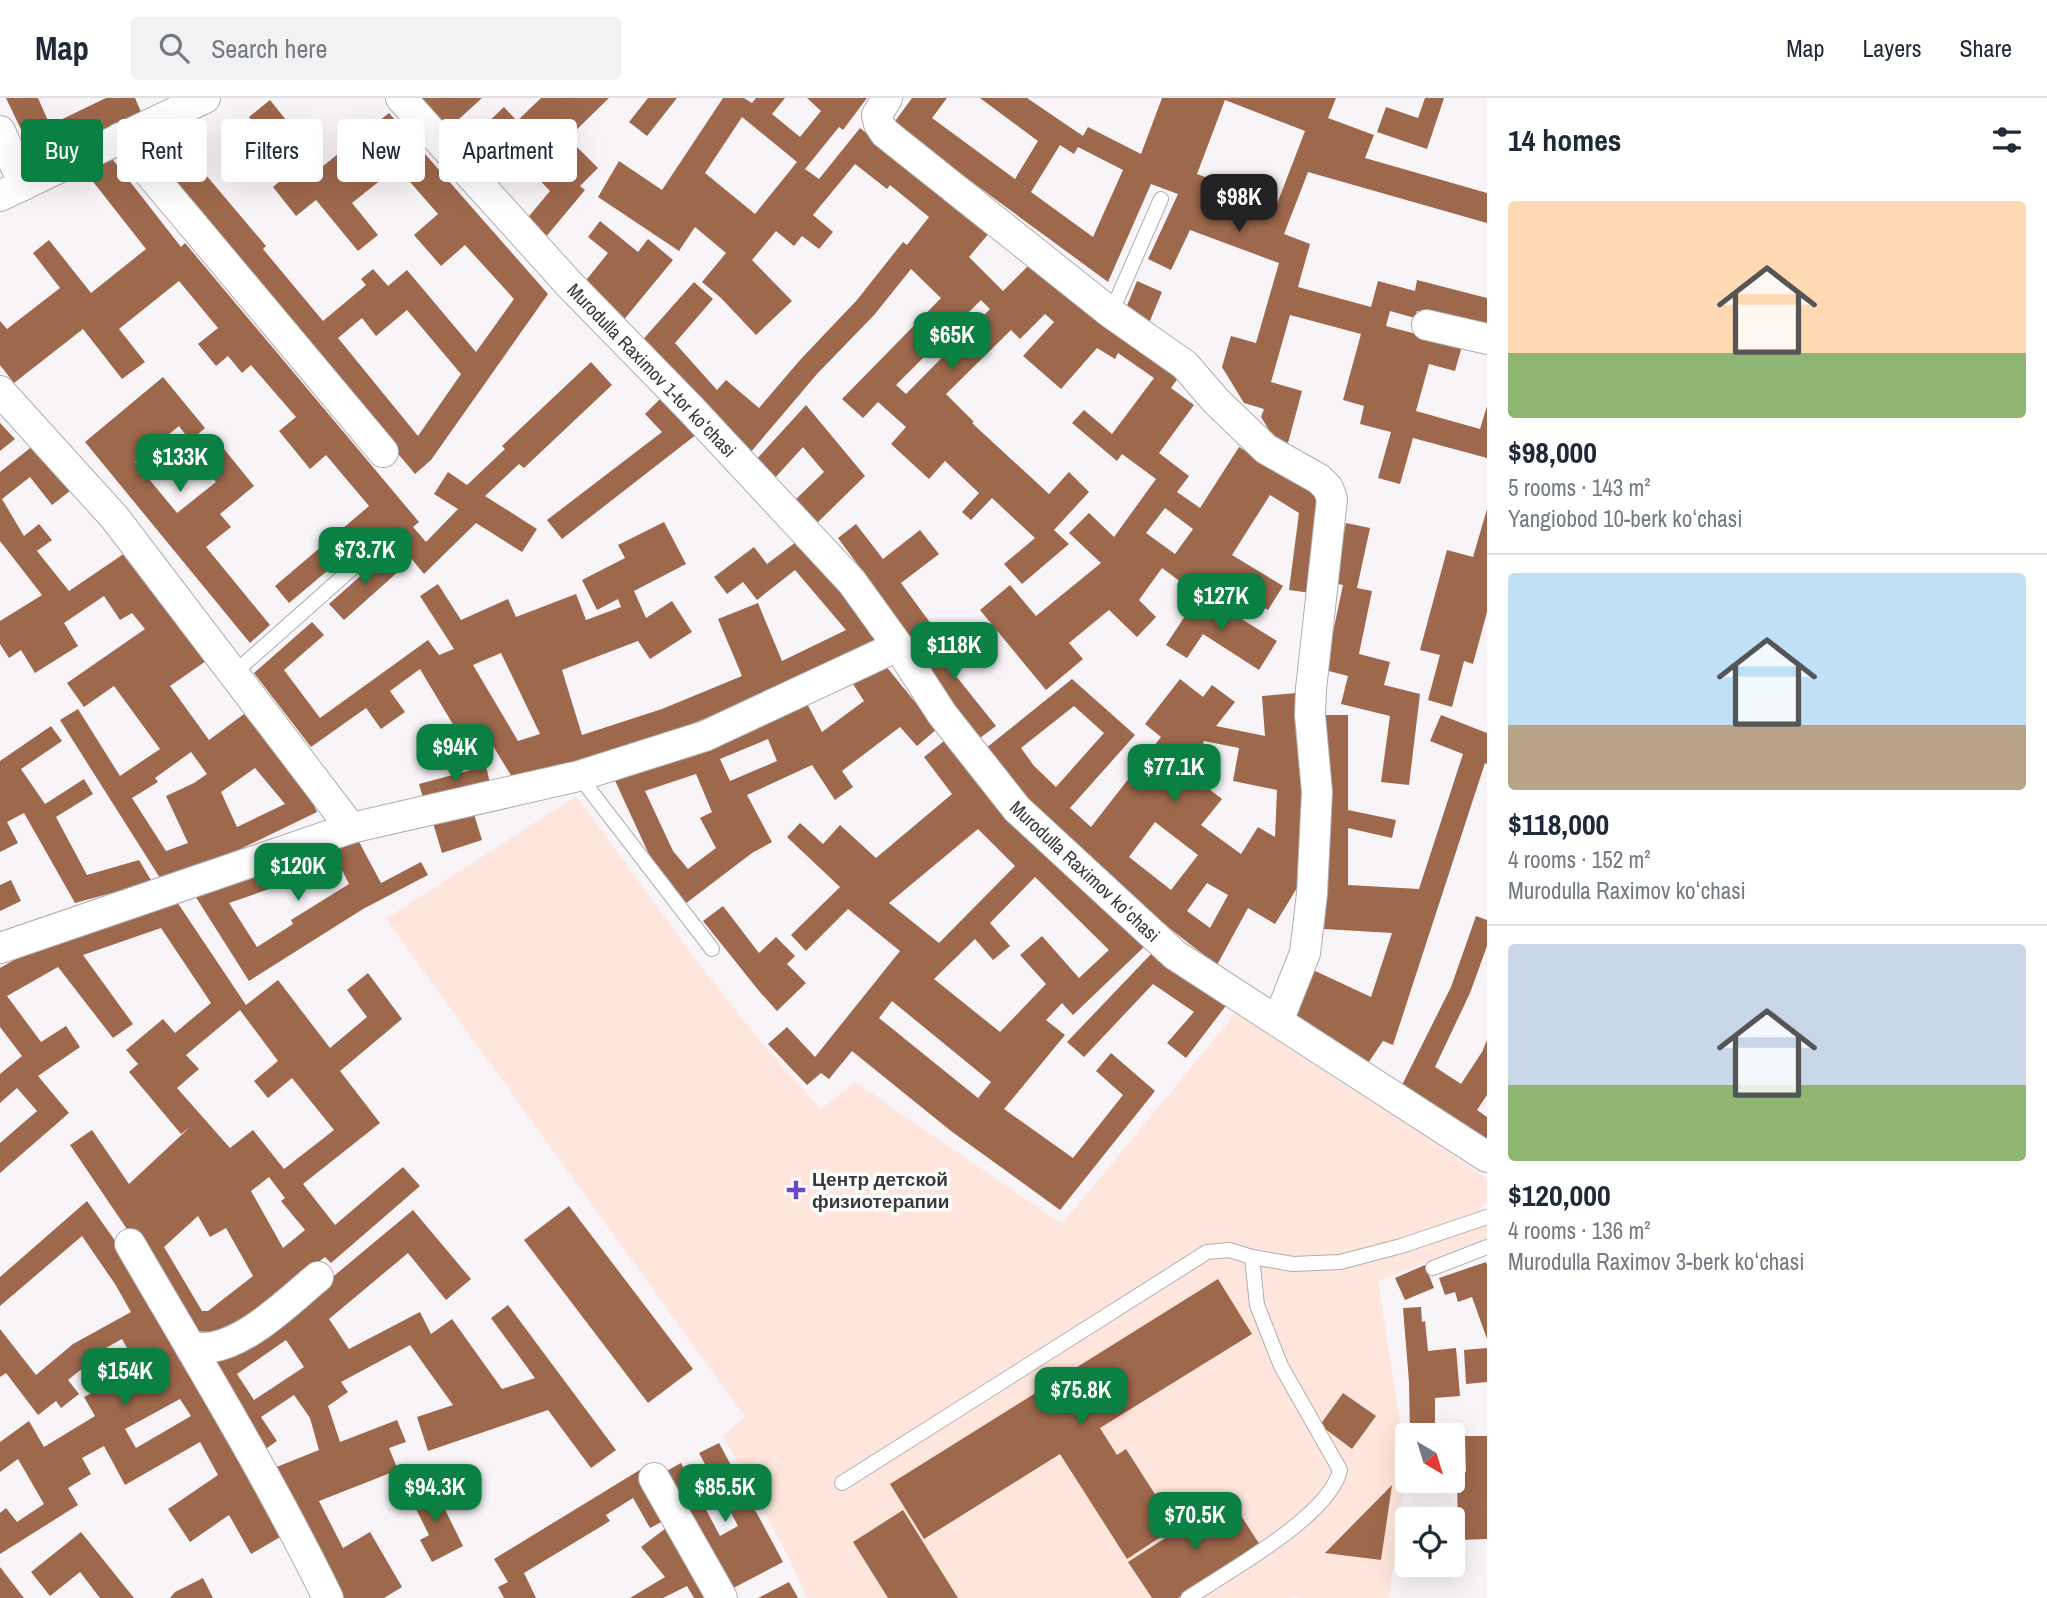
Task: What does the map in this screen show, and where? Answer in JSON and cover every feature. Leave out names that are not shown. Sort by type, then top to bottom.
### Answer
[{"type":"street","points":[[160,119],[205,98]]},
{"type":"street","name":"Murodulla Raximov 1-tor koʻchasi","points":[[401,98],[569,284],[691,408],[852,582],[898,646]]},
{"type":"street","points":[[887,98],[877,115],[885,133],[1111,313],[1185,365],[1216,401],[1266,449],[1319,479],[1328,488],[1332,499],[1311,689],[1310,715],[1317,792],[1312,894],[1305,953],[1278,1021]]},
{"type":"street","points":[[0,131],[12,190],[117,139]]},
{"type":"street","points":[[157,182],[383,452]]},
{"type":"street","points":[[1427,325],[1487,339]]},
{"type":"street","points":[[0,391],[116,518],[351,828]]},
{"type":"street","points":[[0,948],[351,828],[579,776],[705,736],[898,646]]},
{"type":"street","name":"Murodulla Raximov koʻchasi","points":[[898,646],[942,714],[1017,809],[1175,956],[1487,1157]]},
{"type":"street","points":[[130,1244],[310,1561],[328,1598]]},
{"type":"street","points":[[191,1349],[215,1347],[244,1334],[318,1277]]},
{"type":"street","points":[[654,1478],[722,1598]]},
{"type":"lane","points":[[1111,313],[1161,199]]},
{"type":"lane","points":[[234,673],[374,549]]},
{"type":"lane","points":[[579,776],[712,949]]},
{"type":"lane","points":[[842,1483],[1207,1252],[1228,1250],[1293,1264],[1340,1262],[1401,1247],[1487,1217]]},
{"type":"lane","points":[[1433,1268],[1487,1247]]},
{"type":"lane","points":[[1188,1598],[1281,1537],[1316,1508],[1338,1481],[1340,1470],[1281,1366],[1257,1306],[1252,1257]]},
{"type":"shaded area","name":"Центр детской физиотерапии","points":[[576,796],[699,964],[760,1041],[821,1109],[855,1082],[1062,1224],[1241,1007],[1487,1179],[1487,1201],[1483,1206],[1487,1218],[1487,1238],[1378,1281],[1400,1423],[1395,1423],[1395,1493],[1403,1493],[1401,1507],[1395,1507],[1395,1554],[1389,1598],[807,1598],[790,1560],[723,1436],[745,1417],[386,919]]},
{"type":"building","points":[[6,98],[38,98],[47,119],[21,119],[21,130]]},
{"type":"building","points":[[106,98],[135,98],[141,112],[126,119],[117,119],[117,123],[103,130],[103,119],[62,119]]},
{"type":"building","points":[[418,98],[482,98],[459,119],[439,120]]},
{"type":"building","points":[[541,98],[609,98],[577,129],[577,119],[519,119]]},
{"type":"building","points":[[648,98],[677,98],[647,136],[629,122]]},
{"type":"building","points":[[723,98],[744,98],[752,103],[756,98],[785,98],[772,114],[800,137],[821,111],[807,98],[867,98],[843,130],[839,127],[805,169],[819,179],[860,128],[990,232],[969,257],[1003,291],[1030,264],[1093,318],[1180,375],[1171,388],[1194,405],[1159,453],[1189,476],[1177,492],[1200,508],[1239,447],[1323,500],[1311,593],[1289,590],[1299,513],[1270,495],[1232,555],[1283,586],[1268,610],[1215,576],[1205,589],[1186,576],[1181,582],[1162,568],[1139,600],[1156,617],[1137,637],[1109,610],[1069,643],[1083,659],[1046,690],[980,610],[1010,585],[1036,616],[1101,563],[1069,533],[1089,513],[1114,537],[1156,479],[1122,454],[1117,461],[1072,423],[1084,410],[1112,434],[1154,378],[1118,353],[1115,359],[1097,348],[1061,389],[1023,356],[1054,322],[1045,314],[1020,339],[1011,330],[946,394],[974,422],[972,423],[1049,494],[1069,472],[1089,492],[1054,530],[1069,544],[1022,584],[1004,564],[1035,538],[992,498],[971,520],[962,512],[979,493],[945,461],[929,479],[891,444],[906,427],[878,402],[863,418],[842,399],[941,298],[911,269],[875,314],[817,374],[750,453],[639,344],[694,282],[713,299],[675,343],[717,390],[726,380],[759,408],[857,300],[903,242],[907,245],[929,217],[890,185],[887,189],[855,164],[813,215],[833,232],[819,249],[802,236],[794,246],[776,231],[752,260],[792,301],[756,335],[702,282],[726,253],[695,227],[679,251],[598,197],[619,161],[662,190]],"holes":[[[742,117],[797,162],[755,214],[705,173]],[[981,300],[990,309],[906,394],[896,385]],[[1165,508],[1193,529],[1175,554],[1146,533]]]},
{"type":"building","points":[[912,98],[947,98],[932,118],[1015,179],[1038,141],[980,98],[1027,98],[1083,136],[1088,127],[1141,154],[1162,98],[1336,98],[1328,118],[1374,135],[1365,158],[1487,193],[1487,223],[1308,172],[1284,234],[1310,244],[1298,287],[1371,307],[1378,281],[1415,291],[1417,280],[1487,298],[1487,329],[1417,311],[1415,318],[1390,311],[1386,326],[1462,346],[1455,371],[1429,364],[1416,411],[1480,429],[1487,406],[1487,458],[1413,438],[1400,484],[1378,478],[1391,432],[1360,424],[1364,406],[1343,400],[1361,334],[1290,315],[1271,382],[1302,391],[1288,443],[1274,438],[1261,417],[1264,409],[1244,403],[1222,367],[1231,336],[1256,343],[1279,263],[1190,230],[1171,270],[1148,259],[1178,194],[1151,184],[1108,282],[893,124]],"holes":[[[1225,100],[1305,131],[1277,204],[1197,174]],[[1060,145],[1074,154],[1078,147],[1123,170],[1093,237],[1031,192]]]},
{"type":"building","points":[[1425,98],[1444,98],[1427,149],[1377,132],[1386,107],[1418,118]]},
{"type":"building","points":[[270,100],[285,119],[249,117]]},
{"type":"building","points":[[504,107],[515,119],[491,119]]},
{"type":"building","points":[[389,113],[394,119],[382,119]]},
{"type":"building","points":[[577,147],[598,168],[580,186],[585,190],[545,238],[525,221],[550,191],[541,182],[577,182]]},
{"type":"building","points":[[425,154],[439,170],[439,182],[450,182],[548,294],[431,460],[415,474],[171,182],[207,182],[207,176],[266,246],[263,249],[323,321],[366,285],[361,279],[373,269],[388,286],[407,270],[476,352],[514,299],[465,245],[441,266],[414,235],[438,214],[410,182],[425,182]],"holes":[[[407,310],[461,374],[418,436],[338,338],[362,318],[376,336]]]},
{"type":"building","points":[[337,155],[337,182],[378,182],[352,203],[378,235],[358,251],[316,200],[296,216],[273,187],[279,182],[323,182],[323,166]]},
{"type":"building","points":[[110,156],[117,165],[117,182],[130,182],[181,247],[185,243],[419,522],[413,527],[426,542],[458,509],[434,494],[448,472],[467,485],[505,449],[502,446],[591,362],[612,385],[524,468],[519,464],[485,496],[537,529],[522,552],[476,523],[424,574],[397,541],[390,546],[376,530],[289,603],[275,586],[369,506],[326,455],[310,469],[279,431],[296,417],[251,365],[242,373],[228,356],[216,366],[198,344],[218,328],[179,281],[119,329],[145,362],[122,379],[83,329],[14,383],[0,365],[0,321],[7,329],[60,288],[33,253],[49,240],[91,293],[146,249],[93,182],[103,182],[103,161]]},
{"type":"building","points":[[600,221],[638,252],[648,239],[673,260],[622,322],[583,284],[608,253],[588,237]]},
{"type":"building","points":[[1137,281],[1162,292],[1149,323],[1124,313]]},
{"type":"building","points":[[163,377],[205,428],[190,441],[179,426],[135,462],[177,513],[216,482],[204,467],[224,449],[254,486],[220,514],[231,527],[206,547],[270,625],[250,643],[85,442]]},
{"type":"building","points":[[661,398],[697,434],[562,539],[547,520],[662,432],[645,414]]},
{"type":"building","points":[[806,405],[865,476],[816,524],[793,502],[824,472],[803,447],[774,479],[755,461]]},
{"type":"building","points":[[0,423],[15,439],[0,451]]},
{"type":"building","points":[[34,445],[70,491],[52,505],[30,477],[2,499],[24,536],[39,524],[52,540],[37,551],[69,591],[125,553],[206,661],[170,686],[209,740],[244,714],[308,793],[317,812],[228,855],[160,878],[60,720],[78,709],[120,776],[160,749],[114,686],[84,707],[67,683],[145,629],[132,613],[120,620],[104,596],[64,623],[78,646],[35,673],[21,650],[9,658],[0,644],[0,621],[42,595],[0,541],[0,472]],"holes":[[[191,752],[207,774],[166,796],[188,843],[166,851],[132,798],[158,782],[155,778]],[[255,768],[285,804],[237,827],[221,792]]]},
{"type":"building","points":[[1487,509],[1487,612],[1473,664],[1464,661],[1452,707],[1428,700],[1440,655],[1420,650],[1447,550],[1473,557]]},
{"type":"building","points":[[664,522],[686,564],[634,591],[646,618],[672,601],[692,632],[650,659],[638,641],[562,670],[582,735],[662,709],[742,676],[718,619],[758,603],[782,661],[846,630],[795,570],[757,600],[743,582],[727,594],[714,577],[754,547],[767,564],[800,539],[877,639],[774,691],[669,733],[515,782],[493,746],[473,758],[420,669],[390,691],[405,712],[381,729],[366,708],[311,747],[254,673],[312,622],[324,635],[284,670],[320,718],[428,640],[439,655],[454,649],[420,596],[438,584],[461,620],[508,599],[516,617],[576,594],[586,620],[621,607],[618,599],[597,610],[582,580],[625,558],[618,545]],"holes":[[[501,653],[540,734],[518,741],[473,665]]]},
{"type":"building","points":[[1346,523],[1370,528],[1357,588],[1372,591],[1359,654],[1390,662],[1384,685],[1420,694],[1409,785],[1381,782],[1390,716],[1341,704],[1348,676],[1325,670],[1343,585],[1333,583]]},
{"type":"building","points":[[856,524],[883,559],[920,530],[939,554],[901,583],[934,628],[912,644],[861,576],[864,573],[838,538]]},
{"type":"building","points":[[385,554],[400,570],[344,620],[329,604]]},
{"type":"building","points":[[1200,593],[1277,641],[1259,670],[1203,634],[1187,658],[1166,645]]},
{"type":"building","points":[[941,635],[951,652],[971,639],[980,653],[952,671],[996,726],[976,741],[912,654]]},
{"type":"building","points":[[885,665],[937,729],[917,746],[900,727],[842,771],[853,787],[835,800],[812,765],[747,795],[772,842],[752,853],[685,904],[652,861],[612,774],[804,698],[822,732],[864,701],[851,681]],"holes":[[[768,739],[777,761],[730,781],[720,759]],[[696,774],[712,812],[700,818],[716,848],[688,869],[673,851],[645,791]]]},
{"type":"building","points":[[1072,679],[1135,735],[1070,808],[1091,827],[1161,737],[1145,724],[1180,679],[1203,697],[1212,685],[1235,702],[1216,726],[1265,736],[1262,696],[1297,693],[1303,762],[1297,888],[1275,924],[1248,908],[1217,965],[1094,864],[1013,789],[985,749]],"holes":[[[1074,706],[1104,733],[1056,787],[1034,766],[1021,748]],[[1204,741],[1239,748],[1233,781],[1277,790],[1275,837],[1258,827],[1241,854],[1201,825],[1222,799],[1192,776],[1212,750]],[[1155,822],[1198,855],[1171,890],[1129,857]],[[1207,883],[1228,895],[1210,928],[1187,911]]]},
{"type":"building","points":[[1326,715],[1348,715],[1348,810],[1396,820],[1392,838],[1348,828],[1348,885],[1419,889],[1463,754],[1430,741],[1441,715],[1487,733],[1487,764],[1485,763],[1393,1045],[1383,1041],[1368,1063],[1290,1012],[1311,969],[1371,997],[1392,933],[1324,929]]},
{"type":"building","points":[[51,726],[62,741],[21,769],[45,804],[84,779],[93,794],[56,817],[87,875],[139,860],[152,882],[75,903],[24,813],[7,822],[18,843],[0,852],[0,761]]},
{"type":"building","points":[[944,741],[984,792],[1144,947],[1073,1015],[1062,1003],[1046,1020],[1065,1035],[1004,1109],[1073,1158],[1123,1095],[1096,1071],[1111,1053],[1155,1091],[1060,1210],[951,1131],[852,1051],[829,1079],[821,1073],[807,1085],[768,1044],[787,1027],[815,1057],[900,951],[848,909],[806,951],[791,935],[840,887],[787,837],[800,823],[823,844],[840,825],[876,858],[952,794],[924,757]],"holes":[[[978,829],[1015,866],[939,943],[889,903]],[[1035,877],[1109,950],[1079,978],[1042,936],[1020,955],[1046,984],[1000,1032],[934,979],[975,939],[993,960],[1010,946],[990,923]],[[892,1001],[991,1082],[978,1098],[879,1018]]]},
{"type":"building","points":[[486,766],[490,783],[424,801],[419,784]]},
{"type":"building","points":[[473,811],[482,840],[442,853],[433,823]]},
{"type":"building","points":[[357,838],[381,883],[421,862],[428,875],[363,909],[249,981],[192,891],[319,848],[327,869],[229,903],[257,947],[293,924],[291,920],[349,884],[330,846]]},
{"type":"building","points":[[11,880],[21,901],[0,911],[0,885]]},
{"type":"building","points":[[175,899],[246,1005],[278,980],[330,1048],[367,1017],[347,990],[368,973],[402,1019],[340,1071],[380,1123],[303,1184],[335,1225],[403,1167],[420,1186],[331,1263],[325,1257],[225,1334],[188,1330],[131,1235],[70,1145],[92,1130],[129,1184],[190,1127],[181,1134],[129,1072],[138,1064],[126,1050],[163,1019],[175,1033],[211,1003],[161,928],[83,955],[133,1024],[113,1038],[58,967],[7,996],[41,1042],[66,1026],[80,1047],[38,1076],[69,1113],[0,1173],[0,1143],[37,1111],[17,1088],[0,1103],[0,1074],[22,1056],[0,1027],[0,968],[44,943]],"holes":[[[240,1010],[278,1061],[254,1081],[268,1098],[292,1078],[334,1130],[284,1169],[253,1130],[230,1148],[177,1088],[199,1069],[186,1055]],[[269,1177],[285,1198],[281,1201],[305,1230],[283,1248],[251,1191]],[[198,1216],[210,1237],[226,1228],[253,1276],[208,1311],[202,1311],[164,1247]]]},
{"type":"building","points":[[723,906],[759,953],[776,937],[795,956],[787,964],[806,983],[777,1011],[703,921]]},
{"type":"building","points":[[1476,916],[1487,920],[1487,946],[1470,993],[1435,1067],[1461,1084],[1487,1040],[1487,1095],[1477,1110],[1487,1117],[1487,1144],[1401,1087],[1451,987]]},
{"type":"building","points":[[1152,953],[1228,1003],[1186,1058],[1167,1043],[1194,1012],[1153,984],[1084,1057],[1067,1042]]},
{"type":"building","points":[[87,1201],[135,1269],[287,1533],[251,1554],[229,1515],[190,1542],[168,1509],[218,1475],[200,1442],[125,1485],[104,1446],[82,1458],[91,1474],[68,1488],[78,1505],[0,1554],[0,1513],[6,1508],[17,1522],[44,1504],[18,1459],[0,1472],[0,1442],[29,1421],[44,1447],[95,1416],[84,1397],[138,1368],[122,1339],[86,1359],[89,1363],[68,1380],[79,1394],[61,1408],[56,1401],[38,1415],[6,1373],[0,1377],[0,1329],[36,1375],[73,1344],[131,1312],[82,1236],[0,1306],[0,1277]],"holes":[[[180,1399],[191,1416],[136,1448],[125,1429]]]},
{"type":"building","points":[[569,1206],[693,1369],[648,1403],[524,1240]]},
{"type":"building","points":[[413,1210],[471,1279],[446,1300],[408,1253],[329,1319],[349,1349],[420,1312],[431,1334],[452,1319],[502,1389],[535,1378],[491,1318],[508,1305],[616,1450],[591,1468],[548,1410],[428,1451],[417,1417],[453,1405],[410,1345],[341,1382],[348,1392],[328,1406],[340,1442],[397,1420],[406,1442],[389,1448],[398,1470],[319,1501],[343,1548],[370,1532],[402,1587],[384,1598],[339,1598],[274,1468],[319,1450],[310,1418],[294,1395],[261,1417],[277,1441],[264,1450],[208,1367],[293,1310]],"holes":[[[286,1340],[304,1367],[254,1400],[237,1374]]]},
{"type":"building","points":[[1486,1262],[1487,1339],[1472,1297],[1458,1302],[1455,1292],[1445,1295],[1439,1278]]},
{"type":"building","points":[[1425,1265],[1434,1288],[1405,1300],[1395,1278]]},
{"type":"building","points":[[1218,1279],[1252,1334],[1100,1428],[1117,1455],[1126,1449],[1176,1527],[1127,1559],[1060,1454],[924,1539],[890,1484]]},
{"type":"building","points":[[1421,1307],[1428,1351],[1456,1348],[1460,1396],[1435,1398],[1435,1423],[1410,1423],[1403,1308]]},
{"type":"building","points":[[1487,1348],[1487,1382],[1466,1384],[1464,1350]]},
{"type":"building","points":[[1343,1393],[1376,1416],[1352,1449],[1320,1425]]},
{"type":"building","points":[[1465,1436],[1487,1436],[1487,1539],[1465,1540],[1465,1507],[1458,1507],[1457,1493],[1465,1493]]},
{"type":"building","points":[[719,1443],[783,1562],[724,1593],[661,1474],[681,1463],[720,1536],[738,1526],[699,1453]]},
{"type":"building","points":[[643,1468],[669,1518],[650,1528],[633,1498],[606,1515],[610,1521],[524,1573],[536,1598],[504,1598],[498,1587],[508,1582],[494,1559]]},
{"type":"building","points":[[432,1483],[463,1546],[432,1562],[420,1540],[429,1535],[409,1495]]},
{"type":"building","points":[[1392,1485],[1381,1560],[1325,1553]]},
{"type":"building","points":[[1229,1497],[1260,1545],[1178,1598],[1152,1598],[1128,1562]]},
{"type":"building","points":[[903,1510],[958,1598],[888,1598],[853,1542]]},
{"type":"building","points":[[666,1528],[715,1598],[694,1598],[687,1586],[663,1598],[630,1598],[665,1577],[641,1547]]},
{"type":"building","points":[[81,1532],[134,1598],[100,1598],[80,1572],[50,1596],[31,1572]]},
{"type":"building","points":[[0,1567],[24,1598],[0,1598]]},
{"type":"building","points":[[203,1578],[213,1598],[170,1598],[175,1592]]},
{"type":"building","points":[[789,1582],[798,1598],[758,1598]]},
{"type":"place","name":"Центр детской физиотерапии","points":[[796,1190]]}]
